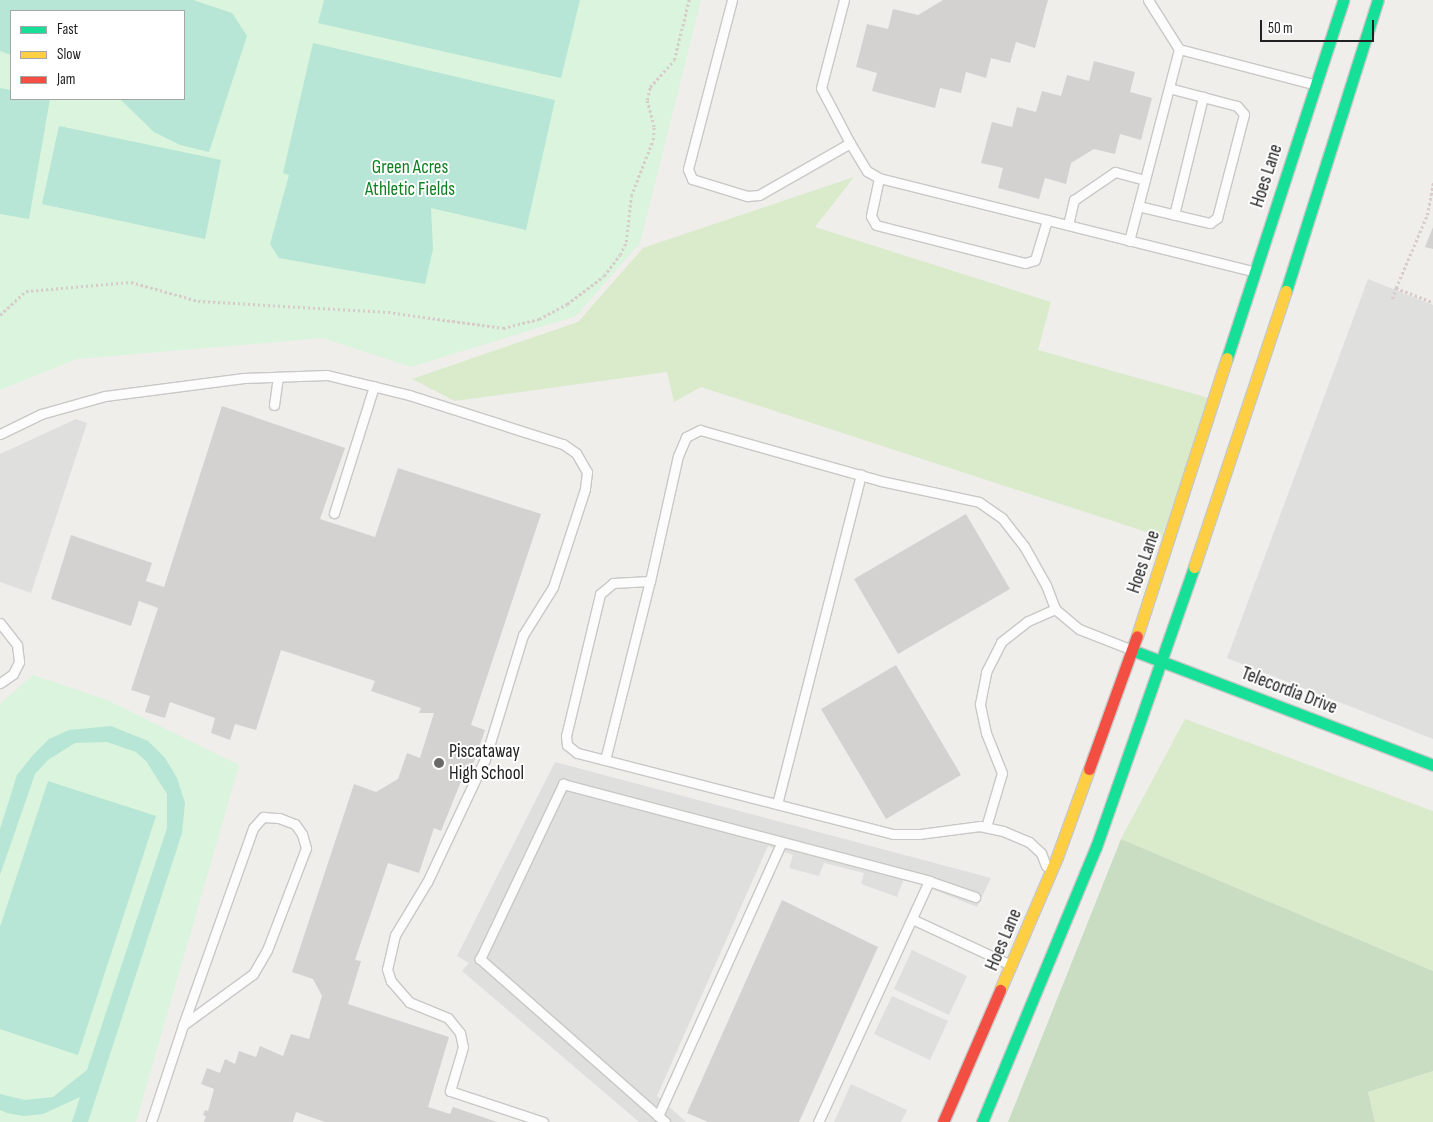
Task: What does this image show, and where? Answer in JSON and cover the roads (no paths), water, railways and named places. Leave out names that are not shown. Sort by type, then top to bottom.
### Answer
[{"type":"main road","name":"Hoes Lane","points":[[943,1122],[1013,966],[1050,875],[1132,650],[1343,0]]},
{"type":"main road","points":[[982,1122],[1096,848],[1163,661],[1286,290],[1378,0]]},
{"type":"main road","name":"Telecordia Drive","points":[[1132,650],[1433,765]]},
{"type":"lane","points":[[732,0],[688,169],[692,179],[746,196],[759,194],[850,143]]},
{"type":"lane","points":[[844,0],[821,88],[867,171],[879,178],[1255,272]]},
{"type":"lane","points":[[1148,0],[1179,49],[1316,84]]},
{"type":"lane","points":[[1129,241],[1179,49]]},
{"type":"lane","points":[[1138,206],[1210,223],[1217,218],[1244,114],[1237,106],[1169,88]]},
{"type":"lane","points":[[1174,215],[1203,97]]},
{"type":"lane","points":[[1068,226],[1074,200],[1115,172],[1145,180]]},
{"type":"lane","points":[[879,178],[872,216],[876,225],[1025,263],[1035,260],[1047,220]]},
{"type":"lane","points":[[0,434],[41,414],[104,396],[244,378],[327,376],[374,386],[563,444],[576,453],[587,472],[553,586],[523,635],[485,759],[427,882],[394,935],[388,961],[391,982],[399,993],[409,1002],[448,1018],[460,1033],[463,1047],[450,1091],[543,1122]]},
{"type":"lane","points":[[274,405],[278,377]]},
{"type":"lane","points":[[334,513],[374,386]]},
{"type":"lane","points":[[606,760],[650,581],[661,522],[678,456],[692,432],[700,430],[861,475],[979,502],[1002,518],[1024,546],[1046,585],[1055,609],[1079,629],[1132,650]]},
{"type":"lane","points":[[778,804],[861,475]]},
{"type":"lane","points":[[650,581],[613,583],[600,594],[566,736],[567,745],[577,753],[893,834],[986,827],[1029,842],[1041,852],[1050,875]]},
{"type":"lane","points":[[986,827],[1002,774],[986,733],[980,704],[986,672],[1001,642],[1028,621],[1055,609]]},
{"type":"lane","points":[[0,624],[17,645],[19,662],[12,674],[0,683]]},
{"type":"lane","points":[[781,843],[661,1119],[480,959],[563,784],[929,881],[975,897]]},
{"type":"lane","points":[[155,1120],[183,1025],[253,828],[263,817],[279,818],[295,824],[302,834],[306,848],[267,950],[253,974],[183,1025]]},
{"type":"lane","points":[[818,1122],[929,881]]},
{"type":"lane","points":[[912,919],[1013,966]]},
{"type":"place","name":"Piscataway High School","points":[[439,763]]},
{"type":"park label","name":"Green Acres Athletic Fields","points":[[410,179]]}]
